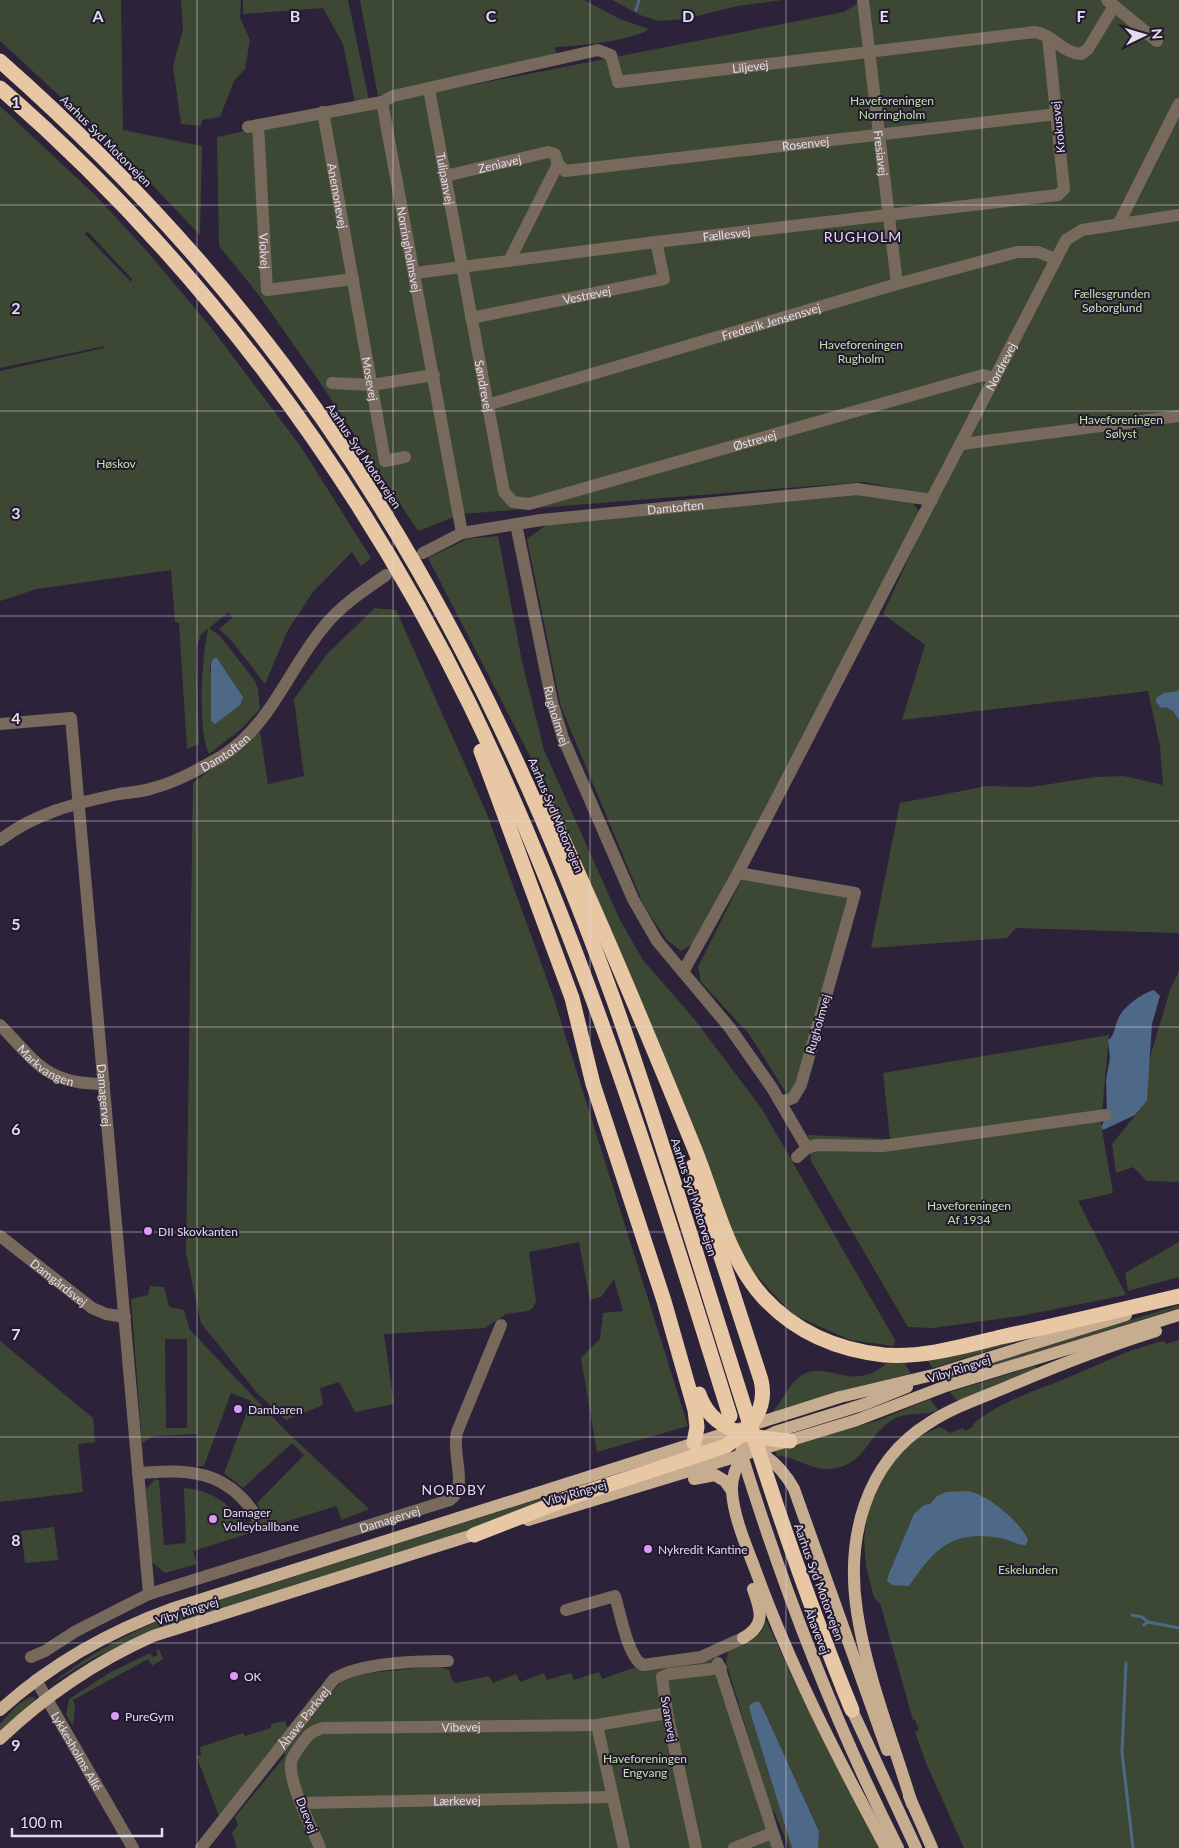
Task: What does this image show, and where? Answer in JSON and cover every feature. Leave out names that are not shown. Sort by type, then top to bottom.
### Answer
[{"type":"highway","name":"Aarhus Syd Motorvejen","points":[[0,61],[100,155],[163,220],[229,296],[290,374],[352,462],[445,617],[520,765],[590,938],[661,1142],[800,1575],[852,1710]]},
{"type":"highway","points":[[0,88],[89,171],[214,307],[273,382],[344,484],[429,627],[504,778],[574,946],[743,1438]]},
{"type":"highway","points":[[445,617],[484,681],[533,775],[575,864],[639,1015],[695,1148],[734,1252],[747,1276],[772,1306],[798,1327],[834,1345],[888,1355],[923,1353],[1179,1297]]},
{"type":"highway","points":[[429,627],[491,777],[572,998],[593,1084],[664,1302],[697,1420],[694,1443]]},
{"type":"highway","points":[[639,1015],[687,1152],[761,1380],[763,1399],[743,1438]]},
{"type":"highway","points":[[664,1302],[686,1353],[706,1412],[743,1438]]},
{"type":"highway","points":[[474,1535],[577,1495],[743,1438],[790,1441]]},
{"type":"main road","name":"Viby Ringvej","points":[[0,1739],[48,1697],[91,1667],[153,1636],[474,1535],[581,1506],[673,1477],[743,1438],[864,1391],[916,1381],[1179,1297]]},
{"type":"main road","name":"Viby Ringvej","points":[[790,1441],[879,1413],[946,1386],[1179,1315]]},
{"type":"main road","points":[[912,1804],[865,1649],[857,1612],[854,1558],[860,1518],[868,1491],[897,1448],[917,1430],[960,1407],[1091,1352],[1179,1324]]},
{"type":"main road","points":[[732,1491],[743,1438],[776,1463],[788,1479],[798,1499],[871,1709],[889,1754],[932,1848]]},
{"type":"main road","name":"Viby Ringvej","points":[[0,1710],[36,1680],[104,1637],[148,1617],[694,1443],[743,1438]]},
{"type":"main road","name":"Åhavevej","points":[[743,1438],[754,1493],[809,1648],[847,1740],[898,1848]]},
{"type":"main road","points":[[673,1477],[693,1480],[715,1475],[725,1481],[732,1491],[743,1536],[793,1667],[886,1848]]},
{"type":"main road","points":[[738,1640],[756,1629],[760,1617],[757,1600],[742,1555],[743,1536]]},
{"type":"main road","points":[[852,1710],[916,1848]]},
{"type":"street","name":"Fresiavej","points":[[862,0],[896,284]]},
{"type":"street","name":"Liljevej","points":[[382,102],[394,96],[429,90],[598,50],[611,55],[618,82],[1034,32],[1048,37],[1071,54],[1081,54],[1088,49],[1110,3]]},
{"type":"street","points":[[1110,3],[1157,41]]},
{"type":"street","name":"Krokusvej","points":[[1039,199],[1058,195],[1064,189],[1048,37]]},
{"type":"street","name":"Tulipanvej","points":[[429,90],[461,267]]},
{"type":"street","points":[[322,112],[382,102]]},
{"type":"street","name":"Norringholmsvej","points":[[382,102],[462,533]]},
{"type":"street","points":[[1119,224],[1179,104]]},
{"type":"street","name":"Violvej","points":[[322,112],[253,126],[267,290],[352,279]]},
{"type":"street","name":"Anemonevej","points":[[322,112],[352,279]]},
{"type":"street","name":"Rosenvej","points":[[556,159],[565,171],[1057,114]]},
{"type":"street","name":"Zeniavej","points":[[445,176],[548,152],[556,159]]},
{"type":"street","points":[[509,261],[556,159]]},
{"type":"street","name":"Fællesvej","points":[[415,273],[656,242],[1039,199]]},
{"type":"street","points":[[1119,224],[1179,215]]},
{"type":"street","name":"Nordrevej","points":[[932,500],[1056,258],[1071,235],[1082,230],[1119,224]]},
{"type":"street","name":"Vestrevej","points":[[471,318],[664,279],[656,242]]},
{"type":"street","name":"Frederik Jensensvej","points":[[487,405],[896,284],[1017,252],[1038,252],[1056,258]]},
{"type":"street","name":"Søndrevej","points":[[461,267],[504,492],[514,502]]},
{"type":"street","name":"Mosevej","points":[[352,279],[385,460],[404,456]]},
{"type":"street","points":[[332,383],[372,385],[434,375]]},
{"type":"street","name":"Østrevej","points":[[514,502],[529,504],[983,375],[995,378]]},
{"type":"street","points":[[962,444],[1179,416]]},
{"type":"street","name":"Damtoften","points":[[423,554],[462,533],[516,524],[857,489],[932,500]]},
{"type":"street","points":[[683,972],[738,873],[932,500]]},
{"type":"street","name":"Rugholmvej","points":[[516,524],[552,702],[563,738],[633,899],[657,941],[730,1028],[781,1102],[793,1098],[802,1085],[855,893],[738,873]]},
{"type":"street","name":"Damtoften","points":[[0,840],[37,817],[79,802],[153,789],[180,778],[222,755],[247,735],[267,712],[327,623],[353,598],[386,575]]},
{"type":"street","name":"Damagervej","points":[[0,724],[71,718],[149,1594]]},
{"type":"street","name":"Markvangen","points":[[0,1025],[48,1072],[72,1082],[104,1084]]},
{"type":"street","points":[[781,1102],[807,1148]]},
{"type":"street","points":[[797,1157],[807,1148],[827,1145],[883,1146],[1106,1116]]},
{"type":"street","name":"Damgårdsvej","points":[[0,1236],[92,1308],[106,1314],[125,1317]]},
{"type":"street","name":"Damagervej","points":[[31,1657],[45,1651],[76,1630],[149,1594],[450,1500],[455,1496],[460,1486],[455,1450],[456,1438],[501,1325]]},
{"type":"street","points":[[138,1474],[183,1470],[206,1475],[233,1490],[256,1516]]},
{"type":"street","points":[[566,1610],[615,1596],[632,1653],[638,1663],[643,1665],[693,1659],[738,1640]]},
{"type":"street","points":[[712,1652],[721,1668],[778,1848]]},
{"type":"street","name":"Åhave Parkvej","points":[[201,1848],[334,1679],[344,1673],[365,1667],[448,1661]]},
{"type":"street","name":"Svanevej","points":[[696,1848],[667,1713],[662,1678],[669,1674],[721,1668]]},
{"type":"street","name":"Lykkesholms Allé","points":[[36,1680],[48,1697],[133,1848]]},
{"type":"street","name":"Vibevej","points":[[294,1782],[291,1766],[292,1757],[306,1736],[313,1730],[323,1728],[596,1725],[667,1713]]},
{"type":"street","points":[[596,1725],[624,1848]]},
{"type":"street","name":"Duevej","points":[[294,1782],[320,1848]]},
{"type":"street","name":"Lærkevej","points":[[302,1803],[611,1797]]},
{"type":"street","points":[[734,1848],[772,1833]]},
{"type":"green space","points":[[0,0],[121,0],[123,130],[202,146],[200,235],[124,155],[0,41]]},
{"type":"green space","points":[[181,0],[241,0],[240,18],[250,40],[245,69],[234,81],[220,117],[202,120],[201,126],[181,124],[173,66],[183,30]]},
{"type":"green space","points":[[243,0],[348,0],[370,105],[844,12],[863,0],[1179,0],[1179,933],[1016,928],[1007,938],[871,948],[900,803],[987,786],[1031,787],[1096,777],[1124,776],[1163,785],[1160,746],[1148,691],[902,720],[925,645],[883,614],[937,497],[864,482],[462,514],[418,531],[319,381],[258,294],[219,246],[217,137],[356,108],[343,44],[323,8],[243,14]]},
{"type":"green space","points":[[360,0],[584,0],[620,19],[649,29],[618,40],[555,47],[556,55],[378,96]]},
{"type":"green space","points":[[612,0],[783,0],[737,6],[686,19],[658,21],[640,15]]},
{"type":"green space","name":"Høskov","points":[[0,106],[95,195],[145,249],[213,330],[301,447],[371,558],[361,566],[352,552],[313,592],[288,630],[265,684],[231,640],[219,629],[232,618],[229,612],[209,628],[221,637],[255,681],[258,689],[260,709],[240,730],[209,754],[205,743],[202,711],[204,657],[208,629],[201,634],[196,649],[199,744],[187,749],[179,623],[175,622],[171,570],[37,589],[0,601],[0,371],[104,348],[105,346],[0,368]],"holes":[[[88,232],[132,279],[131,282],[84,233]],[[214,658],[217,658],[243,697],[210,672],[211,663]]]},
{"type":"green space","points":[[859,492],[911,500],[920,513],[699,940],[681,951],[667,940],[644,906],[561,707],[527,539],[549,523]]},
{"type":"green space","points":[[498,536],[522,662],[544,750],[620,920],[643,960],[695,1020],[762,1109],[895,1340],[894,1346],[850,1340],[792,1314],[745,1263],[654,1036],[551,797],[428,558],[467,539]]},
{"type":"green space","points":[[375,608],[396,610],[487,814],[552,993],[688,1426],[597,1452],[581,1358],[600,1339],[603,1313],[623,1311],[614,1279],[601,1297],[590,1300],[579,1242],[529,1252],[536,1301],[533,1308],[528,1311],[506,1314],[485,1328],[384,1334],[394,1404],[355,1412],[339,1382],[320,1388],[323,1405],[286,1420],[257,1393],[201,1323],[186,1253],[193,783],[260,732],[268,784],[304,776],[294,699],[327,654]]},
{"type":"green space","points":[[747,869],[852,887],[797,1088],[787,1094],[749,1034],[701,982],[698,967]]},
{"type":"green space","points":[[1179,971],[1179,1182],[1147,1181],[1133,1167],[1116,1173],[1112,1144],[1147,1101],[1147,1078],[1151,1054],[1170,990]]},
{"type":"green space","name":"Haveforeningen Af 1934","points":[[1109,1035],[1101,1124],[1113,1193],[1078,1201],[1126,1295],[1020,1316],[933,1328],[908,1327],[811,1161],[808,1135],[890,1139],[883,1073]]},
{"type":"green space","points":[[1179,1242],[1179,1277],[1128,1291],[1125,1273]]},
{"type":"green space","points":[[150,1286],[164,1287],[169,1307],[184,1310],[190,1330],[285,1430],[369,1509],[342,1520],[336,1506],[193,1551],[197,1564],[165,1573],[152,1562],[146,1490],[155,1479],[159,1480],[164,1545],[186,1543],[184,1488],[203,1492],[218,1499],[243,1524],[264,1517],[257,1503],[304,1455],[292,1443],[243,1488],[224,1473],[251,1401],[231,1393],[204,1466],[197,1466],[197,1434],[154,1436],[142,1443],[131,1299],[148,1295]],"holes":[[[165,1339],[187,1339],[187,1428],[166,1428]]]},
{"type":"green space","points":[[1179,1305],[1179,1308],[943,1381],[941,1379]]},
{"type":"green space","points":[[1021,1339],[933,1368],[927,1360]]},
{"type":"green space","name":"Eskelunden","points":[[1179,1340],[1179,1848],[964,1848],[926,1763],[915,1732],[919,1730],[915,1720],[913,1720],[880,1603],[874,1598],[866,1566],[864,1539],[870,1499],[892,1461],[919,1436],[940,1427],[950,1433],[963,1428],[965,1431],[973,1427],[972,1425],[982,1417],[1005,1403],[1139,1348],[1164,1341],[1166,1344]]},
{"type":"green space","points":[[0,1341],[93,1418],[95,1442],[78,1444],[83,1492],[0,1502]]},
{"type":"green space","points":[[888,1362],[904,1362],[911,1374],[847,1389],[771,1413],[794,1382],[804,1374],[813,1371],[823,1371],[843,1375],[864,1376],[876,1371]]},
{"type":"green space","points":[[1035,1366],[1037,1370],[957,1401],[950,1392]]},
{"type":"green space","points":[[930,1399],[938,1410],[905,1415],[894,1419],[885,1425],[858,1456],[841,1467],[822,1469],[790,1458],[777,1456],[775,1451],[879,1420]]},
{"type":"green space","points":[[615,1475],[459,1533],[152,1630],[92,1659],[53,1683],[81,1662],[112,1644],[144,1627],[176,1614]]},
{"type":"green space","points":[[54,1527],[58,1560],[25,1563],[21,1531]]},
{"type":"green space","points":[[766,1620],[797,1687],[883,1848],[818,1848],[819,1830],[760,1702],[749,1706],[750,1712],[792,1848],[789,1848],[774,1811],[771,1811],[726,1662],[728,1651],[761,1632]]},
{"type":"green space","points":[[159,1649],[163,1659],[152,1666],[148,1659],[73,1700],[75,1706],[73,1726],[66,1714],[69,1699],[111,1672],[150,1653],[152,1657],[158,1655],[156,1651]]},
{"type":"green space","name":"Haveforeningen Engvang","points":[[709,1655],[716,1664],[765,1828],[776,1848],[237,1848],[232,1833],[238,1825],[235,1817],[285,1756],[284,1752],[342,1680],[361,1674],[436,1666],[449,1670],[452,1680],[456,1683],[489,1676],[493,1683],[516,1674],[520,1682],[544,1673],[547,1680],[571,1673],[574,1680],[599,1672],[602,1679],[633,1668]]},
{"type":"green space","points":[[34,1697],[35,1700],[0,1731],[0,1724],[15,1708],[24,1700]]},
{"type":"green space","points":[[285,1721],[288,1728],[219,1816],[196,1755],[201,1756],[200,1747],[243,1733],[245,1736],[271,1728],[271,1724]]},
{"type":"water","points":[[214,658],[217,658],[243,697],[240,705],[215,724],[211,721],[211,663]]},
{"type":"water","points":[[1179,691],[1179,720],[1173,711],[1166,707],[1161,708],[1156,702],[1156,698],[1164,693]]},
{"type":"water","points":[[1154,990],[1160,996],[1152,1024],[1147,1101],[1135,1115],[1103,1130],[1101,1127],[1107,1115],[1106,1080],[1110,1058],[1108,1040],[1112,1035],[1120,1014],[1128,1005]]},
{"type":"water","points":[[967,1491],[984,1497],[1010,1517],[1028,1540],[1026,1545],[983,1536],[956,1540],[936,1553],[909,1586],[892,1585],[887,1581],[914,1514],[924,1505],[930,1504],[937,1496],[947,1492]]},
{"type":"water","points":[[754,1702],[760,1702],[819,1831],[818,1848],[792,1848],[750,1712],[749,1706]]},
{"type":"waterway","points":[[636,10],[639,0]]},
{"type":"waterway","points":[[1132,1615],[1142,1617],[1148,1622]]},
{"type":"waterway","points":[[1144,1625],[1148,1622],[1179,1628]]},
{"type":"waterway","points":[[1126,1663],[1122,1752],[1133,1848]]},
{"type":"place","name":"DII Skovkanten","points":[[148,1231]]},
{"type":"place","name":"Dambaren","points":[[238,1409]]},
{"type":"place","name":"Damager Volleyballbane","points":[[213,1519]]},
{"type":"place","name":"Nykredit Kantine","points":[[648,1549]]},
{"type":"place","name":"OK","points":[[234,1676]]},
{"type":"place","name":"PureGym","points":[[115,1716]]},
{"type":"district","name":"RUGHOLM","points":[[863,236]]},
{"type":"district","name":"NORDBY","points":[[454,1489]]},
{"type":"park label","name":"Haveforeningen Norringholm","points":[[892,107]]},
{"type":"park label","name":"Fællesgrunden Søborglund","points":[[1112,300]]},
{"type":"park label","name":"Haveforeningen Rugholm","points":[[861,351]]},
{"type":"park label","name":"Haveforeningen Sølyst","points":[[1121,426]]}]
